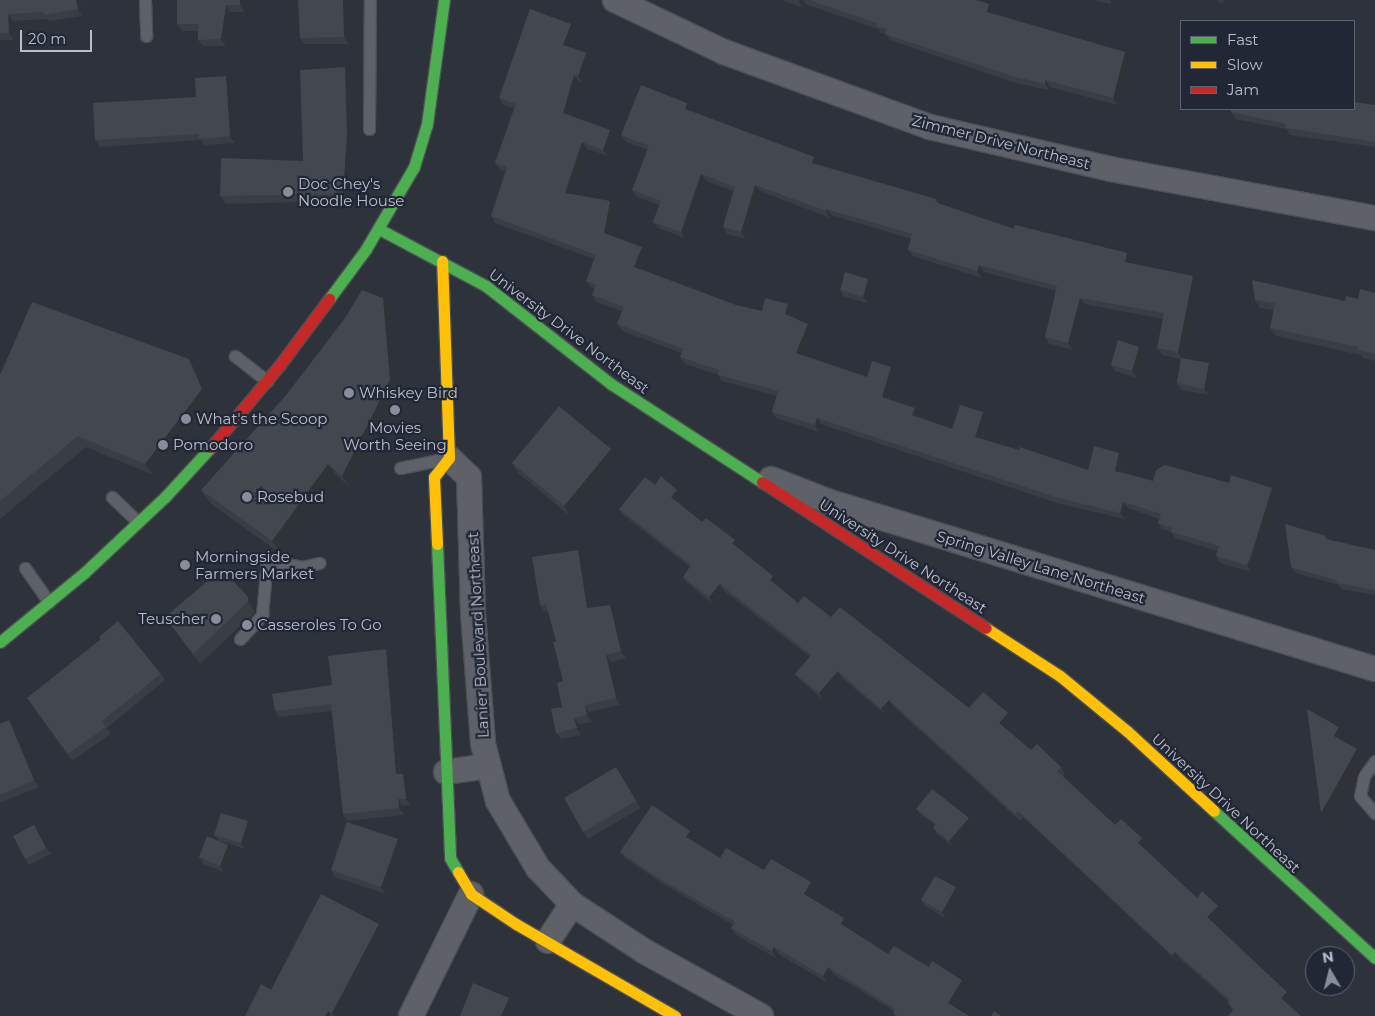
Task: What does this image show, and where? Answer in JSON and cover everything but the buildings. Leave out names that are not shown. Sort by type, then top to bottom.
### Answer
[{"type":"street","points":[[0,642],[49,602],[138,522],[229,427],[267,381],[379,228],[414,167],[427,124],[444,0]]},
{"type":"street","name":"Zimmer Drive Northeast","points":[[615,0],[724,52],[930,128],[1110,169],[1375,218]]},
{"type":"street","name":"University Drive Northeast","points":[[379,228],[401,243],[442,261],[486,286],[611,384],[1060,676],[1127,731],[1375,958]]},
{"type":"street","points":[[442,261],[449,458],[434,477],[450,858],[471,894],[675,1016]]},
{"type":"street","name":"Spring Valley Lane Northeast","points":[[713,451],[827,501],[1375,669]]},
{"type":"street","name":"Lanier Boulevard Northeast","points":[[449,458],[469,477],[473,613],[484,744],[498,801],[538,868],[572,904],[644,951],[761,1016]]},
{"type":"street","points":[[446,772],[489,766]]},
{"type":"street","points":[[411,1016],[471,894]]},
{"type":"street","points":[[548,941],[572,904]]},
{"type":"lane","points":[[145,0],[146,36]]},
{"type":"lane","points":[[369,128],[370,0]]},
{"type":"lane","points":[[235,356],[267,381]]},
{"type":"lane","points":[[400,468],[449,458]]},
{"type":"lane","points":[[112,497],[138,522]]},
{"type":"lane","points":[[240,639],[262,614],[267,560],[302,567],[320,563]]},
{"type":"lane","points":[[25,568],[49,602]]},
{"type":"lane","points":[[1375,761],[1364,776],[1360,796],[1375,813]]},
{"type":"traffic: fast","points":[[329,299],[366,249],[414,167],[427,124],[444,0]]},
{"type":"traffic: fast","points":[[379,229],[486,286],[611,384],[762,482]]},
{"type":"traffic: fast","points":[[0,642],[84,573],[165,497],[211,447]]},
{"type":"traffic: fast","points":[[437,544],[450,858],[458,872]]},
{"type":"traffic: fast","points":[[1214,811],[1375,958]]},
{"type":"traffic: slow","points":[[437,544],[434,477],[449,458],[442,261]]},
{"type":"traffic: slow","points":[[986,628],[1060,676],[1127,731],[1214,811]]},
{"type":"traffic: slow","points":[[458,872],[471,894],[516,924],[675,1016]]},
{"type":"traffic: jam","points":[[211,447],[279,366],[329,299]]},
{"type":"traffic: jam","points":[[762,482],[986,628]]},
{"type":"place","name":"Doc Chey's Noodle House","points":[[288,192]]},
{"type":"place","name":"Whiskey Bird","points":[[349,393]]},
{"type":"place","name":"Movies Worth Seeing","points":[[395,410]]},
{"type":"place","name":"What's the Scoop","points":[[186,419]]},
{"type":"place","name":"Pomodoro","points":[[163,445]]},
{"type":"place","name":"Rosebud","points":[[247,497]]},
{"type":"place","name":"Morningside Farmers Market","points":[[185,565]]},
{"type":"place","name":"Teuscher","points":[[216,619]]},
{"type":"place","name":"Casseroles To Go","points":[[247,625]]}]
